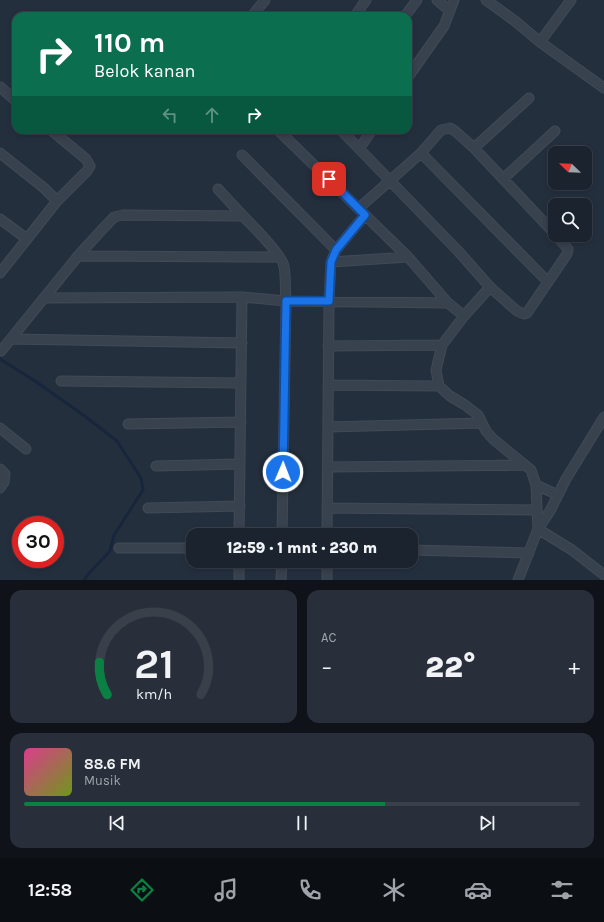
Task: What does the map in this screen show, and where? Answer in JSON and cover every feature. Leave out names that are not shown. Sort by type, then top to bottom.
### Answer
[{"type":"street","points":[[255,12],[265,0]]},
{"type":"street","points":[[358,12],[366,0]]},
{"type":"street","points":[[409,12],[417,0]]},
{"type":"street","points":[[437,0],[450,11]]},
{"type":"street","points":[[412,70],[444,26],[454,0]]},
{"type":"street","points":[[486,0],[540,42],[604,88]]},
{"type":"street","points":[[540,42],[571,0]]},
{"type":"street","points":[[0,87],[12,98]]},
{"type":"street","points":[[474,148],[528,98]]},
{"type":"street","points":[[327,528],[328,346],[331,262],[336,250],[362,211],[389,180],[421,153],[441,130],[450,128],[474,148],[548,226]]},
{"type":"street","points":[[503,179],[554,131]]},
{"type":"street","points":[[0,273],[57,201],[87,172],[90,166],[86,159],[56,134]]},
{"type":"street","points":[[282,134],[408,258],[448,304],[464,316]]},
{"type":"street","points":[[345,134],[474,267],[490,287],[517,311],[524,314],[527,313],[567,254],[568,249],[563,242]]},
{"type":"street","points":[[359,149],[369,134]]},
{"type":"street","points":[[0,153],[44,188],[57,201]]},
{"type":"street","points":[[421,153],[548,282]]},
{"type":"street","points":[[242,155],[336,250]]},
{"type":"street","points":[[218,190],[255,228],[279,256],[284,265],[286,301],[282,528]]},
{"type":"street","points":[[1,351],[78,256],[114,217],[123,215],[243,216]]},
{"type":"street","points":[[0,219],[27,239]]},
{"type":"street","points":[[78,256],[279,256]]},
{"type":"street","points":[[331,262],[408,258]]},
{"type":"street","points":[[490,287],[464,316],[442,345],[436,370],[439,386],[450,396],[478,415],[486,431],[493,439],[531,470],[536,485],[538,529]]},
{"type":"street","points":[[45,298],[242,297],[286,301],[448,304]]},
{"type":"street","points":[[240,528],[242,297]]},
{"type":"street","points":[[11,339],[242,343]]},
{"type":"street","points":[[328,346],[442,345]]},
{"type":"street","points":[[61,380],[241,384]]},
{"type":"street","points":[[328,385],[439,386]]},
{"type":"street","points":[[519,580],[538,529],[550,511],[566,478],[604,417]]},
{"type":"street","points":[[128,424],[241,422]]},
{"type":"street","points":[[328,427],[482,423]]},
{"type":"street","points":[[0,428],[26,448]]},
{"type":"street","points":[[156,466],[240,464]]},
{"type":"street","points":[[328,467],[525,465]]},
{"type":"street","points":[[0,470],[5,474],[4,482],[0,488]]},
{"type":"street","points":[[536,485],[558,495]]},
{"type":"street","points":[[148,508],[240,506]]},
{"type":"street","points":[[327,508],[537,510]]},
{"type":"street","points":[[538,529],[572,550],[604,575]]},
{"type":"street","points":[[119,548],[186,548]]},
{"type":"street","points":[[418,550],[529,553]]},
{"type":"street","points":[[239,568],[239,580]]},
{"type":"street","points":[[281,580],[282,568]]},
{"type":"street","points":[[327,568],[327,580]]},
{"type":"waterway","points":[[0,359],[35,381],[117,441],[141,478],[143,490],[114,535],[110,551],[84,580]]},
{"type":"route","points":[[283,472],[286,301],[329,301],[331,262],[336,250],[365,215],[329,179]]}]
